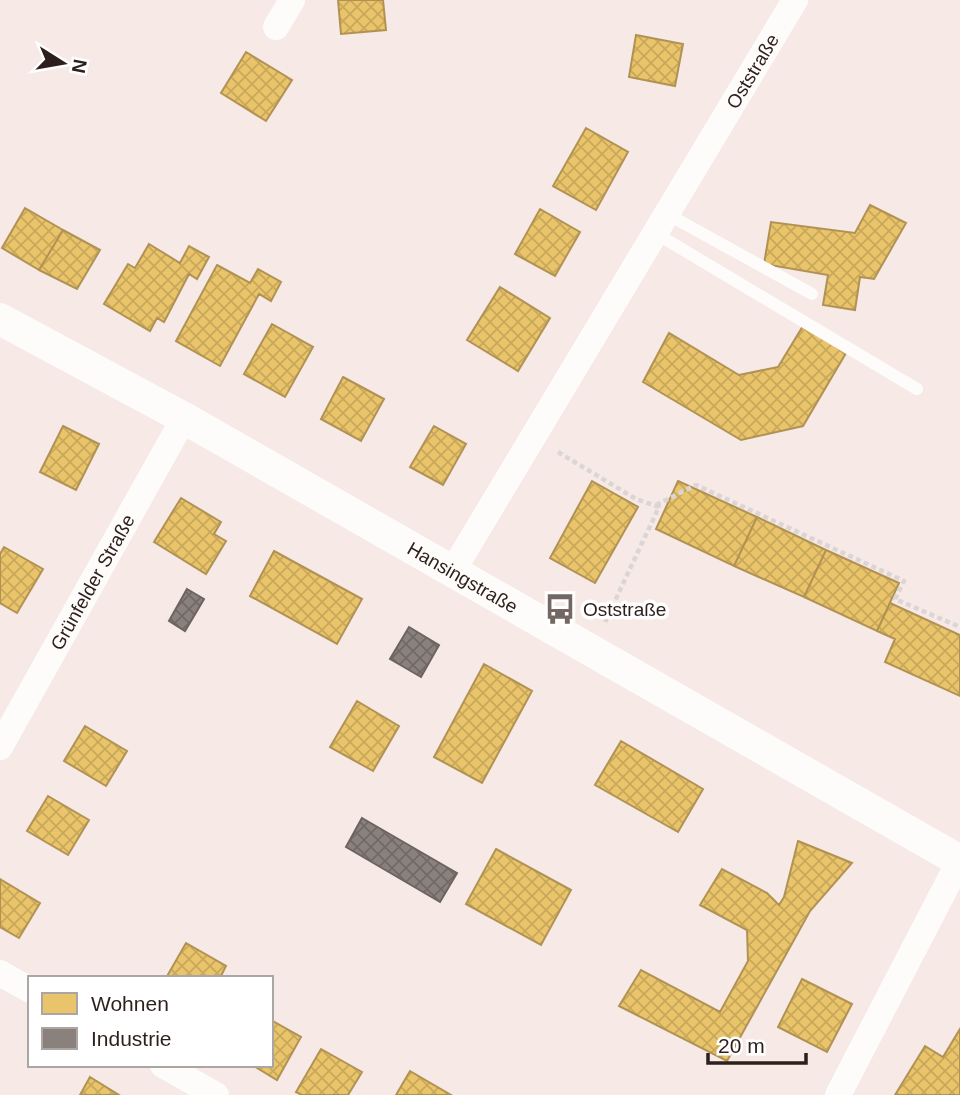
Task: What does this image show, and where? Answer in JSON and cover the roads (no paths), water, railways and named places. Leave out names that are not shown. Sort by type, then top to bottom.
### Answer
[{"type":"street","points":[[276,27],[292,0]]},
{"type":"street","name":"Oststraße","points":[[452,572],[794,0]]},
{"type":"street","name":"Hansingstraße","points":[[0,319],[184,418],[960,861]]},
{"type":"street","name":"Grünfelder Straße","points":[[0,747],[184,418]]},
{"type":"street","points":[[838,1095],[960,861]]},
{"type":"street","points":[[0,974],[28,989]]},
{"type":"street","points":[[167,1067],[216,1095]]},
{"type":"lane","points":[[661,224],[812,294]]},
{"type":"lane","points":[[661,224],[917,389]]},
{"type":"place","name":"Oststraße","points":[[560,609]]}]
